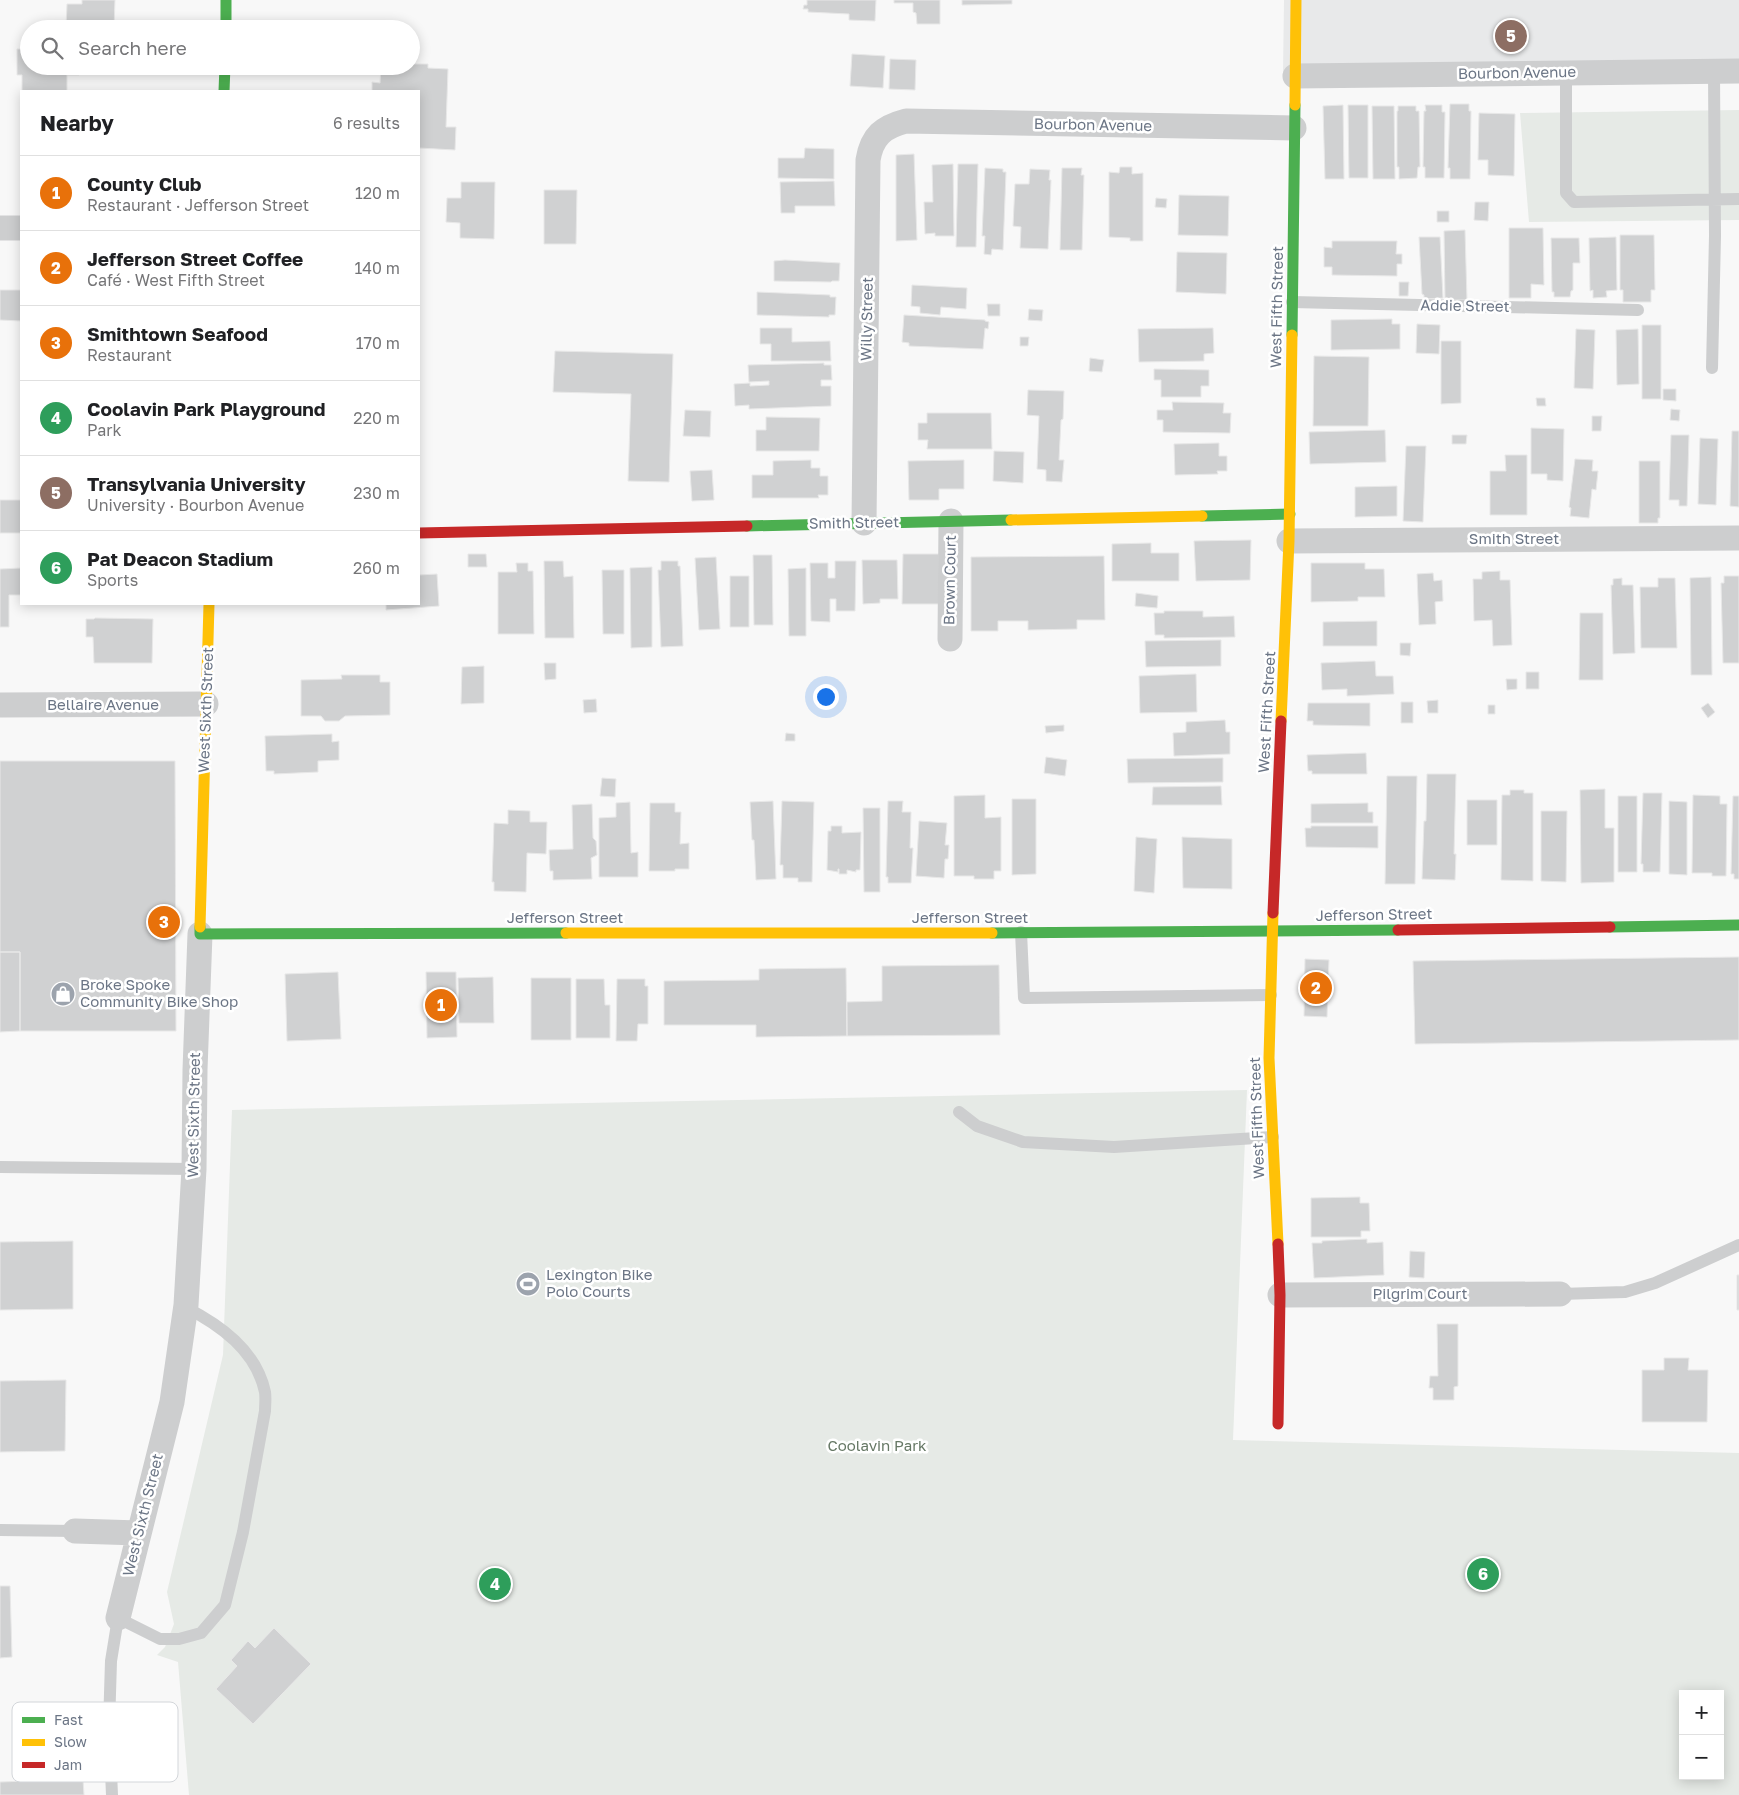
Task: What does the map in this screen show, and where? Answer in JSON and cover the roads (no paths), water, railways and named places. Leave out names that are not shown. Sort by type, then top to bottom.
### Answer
[{"type":"street","points":[[226,0],[226,20]]},
{"type":"street","name":"West Fifth Street","points":[[1278,1424],[1280,1295],[1269,1058],[1272,932],[1290,514],[1296,0]]},
{"type":"street","name":"Bourbon Avenue","points":[[1295,76],[1739,71]]},
{"type":"street","points":[[224,75],[224,90]]},
{"type":"street","name":"Bourbon Avenue","points":[[891,125],[906,121],[1294,128]]},
{"type":"street","name":"Willy Street","points":[[864,523],[868,160],[870,146],[878,135],[891,125]]},
{"type":"street","points":[[0,228],[20,228]]},
{"type":"street","name":"Smith Street","points":[[420,534],[1290,514]]},
{"type":"street","name":"Brown Court","points":[[950,639],[951,521]]},
{"type":"street","name":"Smith Street","points":[[1289,541],[1739,538]]},
{"type":"street","name":"West Sixth Street","points":[[118,1618],[172,1402],[186,1307],[194,1169],[194,1070],[200,934],[209,605]]},
{"type":"street","name":"Bellaire Avenue","points":[[0,705],[206,704]]},
{"type":"street","name":"Jefferson Street","points":[[200,934],[1272,932],[1739,925]]},
{"type":"street","name":"Pilgrim Court","points":[[1280,1295],[1560,1294]]},
{"type":"street","points":[[75,1531],[139,1533]]},
{"type":"lane","points":[[1712,368],[1714,71]]},
{"type":"lane","points":[[1566,72],[1566,194],[1574,202],[1739,199]]},
{"type":"lane","name":"Addie Street","points":[[1292,302],[1638,310]]},
{"type":"lane","points":[[1021,932],[1024,998],[1271,995]]},
{"type":"lane","points":[[959,1112],[977,1126],[1023,1142],[1114,1147],[1272,1138]]},
{"type":"lane","points":[[0,1167],[194,1169]]},
{"type":"lane","points":[[1560,1294],[1625,1292],[1655,1283],[1739,1245]]},
{"type":"lane","points":[[110,1702],[111,1661],[118,1618],[160,1639],[179,1639],[201,1633],[224,1605],[244,1532],[266,1411],[266,1393],[258,1370],[242,1346],[211,1321],[186,1307]]},
{"type":"lane","points":[[0,1530],[75,1531]]},
{"type":"lane","points":[[111,1782],[112,1795]]},
{"type":"place","name":"Transylvania University","points":[[1511,36]]},
{"type":"place","name":"Smithtown Seafood","points":[[164,922]]},
{"type":"place","name":"Jefferson Street Coffee","points":[[1316,988]]},
{"type":"place","name":"Broke Spoke Community Bike Shop","points":[[63,994]]},
{"type":"place","name":"County Club","points":[[441,1005]]},
{"type":"place","name":"Lexington Bike Polo Courts","points":[[528,1284]]},
{"type":"place","name":"Pat Deacon Stadium","points":[[1483,1574]]},
{"type":"place","name":"Coolavin Park Playground","points":[[495,1584]]},
{"type":"park label","name":"Coolavin Park","points":[[877,1446]]}]
